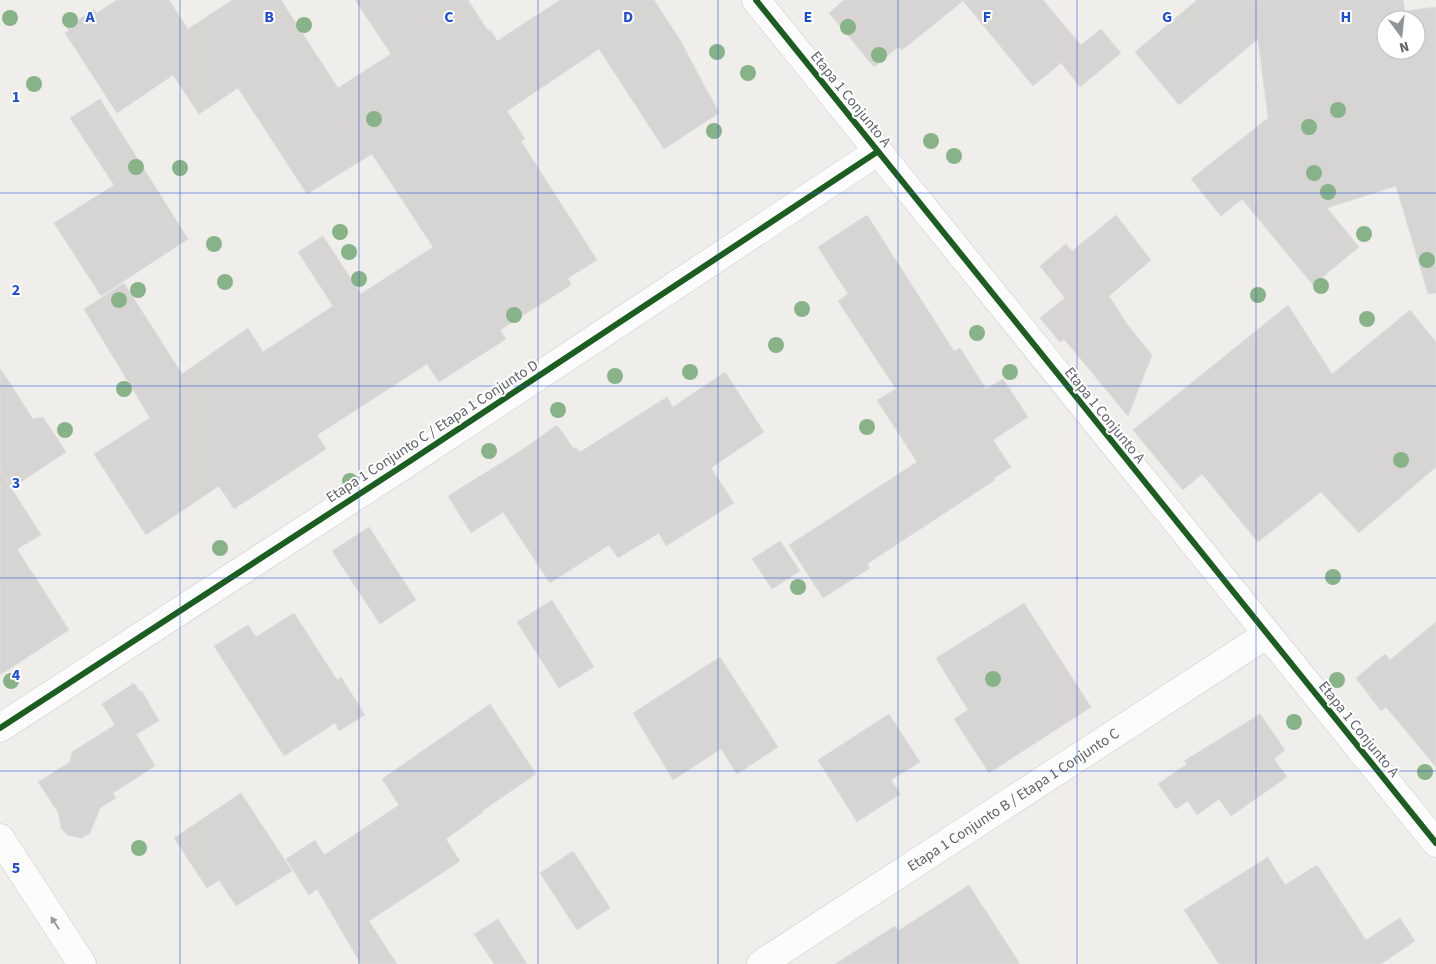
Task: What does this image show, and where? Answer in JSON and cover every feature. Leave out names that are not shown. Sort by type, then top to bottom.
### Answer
[{"type":"street","name":"Etapa 1 Conjunto A","points":[[756,0],[1266,635],[1436,843]]},
{"type":"street","name":"Etapa 1 Conjunto C / Etapa 1 Conjunto D","points":[[0,728],[404,465],[877,152]]},
{"type":"street","name":"Etapa 1 Conjunto B / Etapa 1 Conjunto C","points":[[761,964],[1266,635]]},
{"type":"street","points":[[0,838],[82,964]]},
{"type":"building","points":[[117,0],[169,0],[188,29],[232,0],[281,0],[338,88],[391,54],[355,0],[468,0],[488,31],[490,29],[497,41],[560,0],[654,0],[680,40],[719,113],[664,149],[599,49],[507,111],[525,139],[521,141],[597,260],[568,278],[571,285],[500,330],[506,339],[439,382],[427,364],[317,435],[326,449],[234,509],[219,486],[146,535],[94,454],[150,418],[84,309],[124,283],[182,374],[248,328],[263,352],[333,306],[298,252],[323,236],[361,294],[433,247],[372,154],[307,194],[238,88],[199,114],[173,75],[117,113],[65,33],[69,31],[67,28],[94,9],[97,13]]},
{"type":"building","points":[[844,0],[1043,0],[1081,45],[1101,29],[1121,53],[1080,87],[1061,63],[1033,86],[963,1],[902,50],[898,47],[874,67],[829,13]]},
{"type":"building","points":[[1197,0],[1403,0],[1405,10],[1376,10],[1376,60],[1426,60],[1426,10],[1413,10],[1436,7],[1436,293],[1428,294],[1396,186],[1327,208],[1359,247],[1313,285],[1242,199],[1221,216],[1191,179],[1268,118],[1258,39],[1179,105],[1135,52]]},
{"type":"building","points":[[100,99],[188,239],[101,296],[54,223],[114,185],[70,118]]},
{"type":"building","points":[[867,215],[954,351],[960,348],[986,389],[1003,379],[1028,417],[993,440],[1011,467],[994,478],[995,480],[867,564],[870,568],[823,598],[789,545],[917,462],[877,400],[896,389],[838,301],[848,294],[818,247]]},
{"type":"building","points":[[1116,215],[1151,260],[1109,296],[1127,324],[1152,355],[1128,416],[1064,339],[1060,342],[1040,318],[1065,298],[1040,266],[1066,244],[1072,251]]},
{"type":"building","points":[[1288,305],[1332,374],[1410,310],[1436,342],[1436,467],[1359,533],[1321,492],[1258,542],[1202,474],[1183,490],[1133,430]]},
{"type":"building","points":[[0,368],[33,419],[43,417],[66,452],[12,488],[0,469]]},
{"type":"building","points":[[725,372],[764,432],[711,468],[734,503],[666,546],[659,533],[618,558],[609,545],[550,583],[503,512],[471,533],[448,496],[522,450],[557,425],[574,449],[576,447],[580,452],[667,397],[673,407]]},
{"type":"building","points":[[0,470],[41,535],[17,549],[69,630],[0,675]]},
{"type":"building","points":[[369,527],[416,600],[380,624],[332,551]]},
{"type":"building","points":[[780,541],[800,571],[772,589],[752,559]]},
{"type":"building","points":[[552,600],[594,667],[559,688],[517,622]]},
{"type":"building","points":[[1024,603],[1091,707],[989,773],[954,719],[968,710],[936,658]]},
{"type":"building","points":[[294,613],[337,680],[341,677],[365,715],[339,731],[335,723],[284,756],[214,646],[248,625],[256,637]]},
{"type":"building","points":[[1436,622],[1436,767],[1386,707],[1381,711],[1356,678],[1385,654],[1390,660]]},
{"type":"building","points":[[720,657],[778,747],[737,774],[721,749],[673,780],[633,713]]},
{"type":"building","points":[[134,683],[140,692],[142,691],[159,721],[136,734],[155,766],[113,793],[116,798],[100,808],[90,833],[81,838],[67,835],[61,828],[58,812],[38,782],[70,762],[72,752],[115,725],[102,704]]},
{"type":"building","points":[[490,704],[536,774],[482,811],[446,839],[460,861],[369,921],[397,964],[361,964],[317,889],[309,895],[286,859],[315,840],[324,855],[399,805],[382,779]]},
{"type":"building","points":[[889,714],[920,762],[891,780],[900,794],[857,822],[818,760]]},
{"type":"building","points":[[1260,714],[1285,750],[1274,759],[1287,777],[1231,816],[1219,799],[1197,815],[1188,801],[1176,809],[1158,784],[1187,764],[1184,761]]},
{"type":"building","points":[[241,793],[292,871],[236,906],[219,880],[207,888],[174,838]]},
{"type":"building","points":[[573,851],[610,908],[577,930],[540,873]]},
{"type":"building","points":[[1268,857],[1285,885],[1317,865],[1366,940],[1400,918],[1415,941],[1381,964],[1219,964],[1184,910]]},
{"type":"building","points":[[969,885],[1020,964],[835,964],[895,926],[898,931]]},
{"type":"building","points":[[498,919],[527,964],[494,964],[474,934]]},
{"type":"cycle path","points":[[756,0],[1436,843]]},
{"type":"cycle path","points":[[0,728],[404,465],[877,152]]}]
